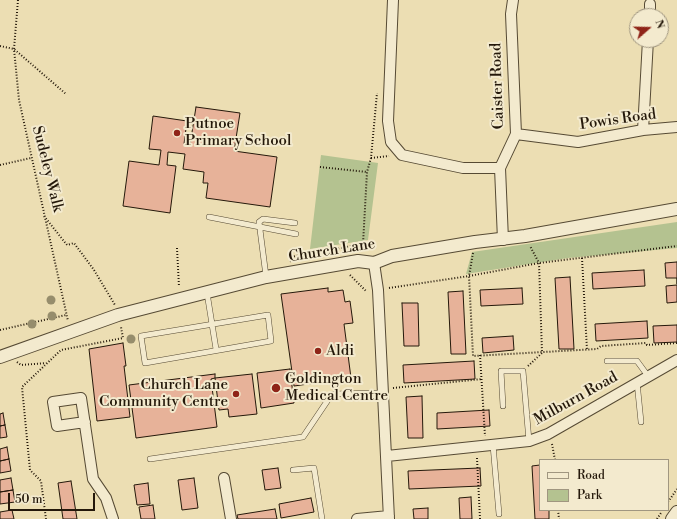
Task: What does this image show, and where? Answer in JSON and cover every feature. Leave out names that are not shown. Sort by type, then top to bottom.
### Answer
[{"type":"street","points":[[394,0],[388,121],[391,142],[402,155],[463,168],[500,168]]},
{"type":"street","name":"Caister Road","points":[[503,240],[500,168],[516,134],[511,14],[513,0]]},
{"type":"street","points":[[643,130],[648,48]]},
{"type":"street","name":"Powis Road","points":[[516,134],[578,142],[643,130],[677,127]]},
{"type":"street","name":"Church Lane","points":[[4,355],[118,315],[266,277],[358,261],[374,263],[392,256],[475,242],[503,240],[677,209]]},
{"type":"street","points":[[357,519],[389,518],[378,290],[374,263]]},
{"type":"street","name":"Milburn Road","points":[[387,456],[529,440],[548,434],[677,360]]},
{"type":"street","points":[[85,422],[94,480],[106,498],[113,519]]},
{"type":"street","points":[[224,478],[231,519]]},
{"type":"street","points":[[672,519],[677,512]]},
{"type":"lane","points":[[209,217],[259,228],[296,234]]},
{"type":"lane","points":[[266,277],[264,247],[259,222],[263,219],[295,223]]},
{"type":"lane","points":[[207,292],[216,349]]},
{"type":"lane","points":[[268,315],[271,341],[216,349],[145,363],[141,336],[212,323],[268,315]]},
{"type":"lane","points":[[607,361],[637,360],[648,376]]},
{"type":"lane","points":[[503,406],[501,371],[523,371],[529,440]]},
{"type":"lane","points":[[637,382],[641,422]]},
{"type":"lane","points":[[150,459],[303,437],[332,394],[382,391]]},
{"type":"lane","points":[[485,446],[499,514]]},
{"type":"lane","points":[[293,470],[314,468],[322,519]]},
{"type":"path","name":"Sudeley Walk","points":[[18,0],[14,49],[18,100],[44,216],[67,245],[74,243],[113,299],[118,315]]},
{"type":"path","points":[[0,46],[14,49],[66,94]]},
{"type":"path","points":[[292,273],[290,257],[363,244],[367,172],[371,158],[402,155]]},
{"type":"path","points":[[0,165],[31,158]]},
{"type":"path","points":[[320,167],[367,172]]},
{"type":"path","points":[[44,216],[66,314],[77,346]]},
{"type":"path","points":[[523,371],[542,352],[539,263],[525,236]]},
{"type":"path","points":[[74,243],[76,238]]},
{"type":"path","points":[[475,242],[469,276],[473,356],[587,350],[597,349],[601,346],[646,342],[647,345],[677,343]]},
{"type":"path","points":[[378,290],[469,276],[539,263],[677,246]]},
{"type":"path","points":[[177,248],[180,300]]},
{"type":"path","points":[[582,258],[587,350]]},
{"type":"path","points":[[344,276],[351,275],[366,289],[366,296]]},
{"type":"path","points":[[0,330],[66,314]]},
{"type":"path","points":[[46,519],[41,481],[30,470],[22,387],[61,350],[123,338]]},
{"type":"path","points":[[4,355],[21,365],[47,363]]},
{"type":"path","points":[[480,355],[485,446],[480,519]]},
{"type":"path","points":[[382,391],[482,379]]},
{"type":"path","points":[[548,434],[554,450],[555,459]]},
{"type":"path","points":[[669,501],[677,489]]},
{"type":"green space","points":[[321,155],[378,163],[368,240],[310,249]]},
{"type":"green space","points":[[677,222],[677,248],[568,258],[466,274],[472,252]]},
{"type":"building","points":[[196,107],[240,113],[234,151],[277,157],[270,207],[206,198],[208,183],[203,183],[204,172],[183,169],[185,154],[168,152],[167,165],[176,166],[170,213],[123,206],[129,161],[159,165],[161,150],[149,149],[153,116],[187,121],[184,144],[190,145]]},
{"type":"building","points":[[677,262],[677,278],[666,278],[665,263]]},
{"type":"building","points":[[644,270],[645,286],[593,289],[592,273]]},
{"type":"building","points":[[570,277],[574,349],[559,349],[555,278]]},
{"type":"building","points":[[677,285],[677,302],[667,303],[666,286]]},
{"type":"building","name":"Aldi","points":[[328,288],[328,292],[343,290],[345,302],[350,301],[353,323],[344,324],[351,378],[294,386],[281,294]]},
{"type":"building","points":[[522,288],[523,304],[481,306],[480,290]]},
{"type":"building","points":[[463,291],[466,354],[451,354],[448,292]]},
{"type":"building","points":[[402,303],[418,303],[419,346],[404,346]]},
{"type":"building","points":[[647,321],[648,338],[596,341],[595,324]]},
{"type":"building","points":[[677,325],[677,342],[654,343],[653,326]]},
{"type":"building","points":[[513,336],[514,350],[483,353],[482,338]]},
{"type":"building","points":[[123,343],[130,417],[97,421],[89,349]]},
{"type":"building","points":[[474,361],[475,379],[404,383],[403,365]]},
{"type":"building","name":"Goldington Medical Centre","points":[[290,369],[294,403],[261,408],[257,373]]},
{"type":"building","points":[[215,374],[215,378],[211,379],[217,427],[136,438],[129,385]]},
{"type":"building","name":"Church Lane Community Centre","points":[[252,374],[257,414],[229,417],[228,409],[219,410],[215,378]]},
{"type":"building","points":[[422,396],[423,438],[408,438],[406,397]]},
{"type":"building","points":[[489,410],[490,426],[437,429],[437,413]]},
{"type":"building","points":[[3,413],[5,425],[0,426],[0,414]]},
{"type":"building","points":[[5,425],[7,437],[0,438],[0,426]]},
{"type":"building","points":[[7,447],[9,459],[0,461],[0,449]]},
{"type":"building","points":[[9,459],[11,471],[0,473],[0,461]]},
{"type":"building","points":[[539,465],[539,511],[549,511],[549,519],[535,519],[532,466]]},
{"type":"building","points":[[278,468],[281,488],[265,490],[262,470]]},
{"type":"building","points":[[480,468],[481,486],[409,489],[408,471]]},
{"type":"building","points":[[11,478],[13,490],[0,492],[0,480]]},
{"type":"building","points":[[194,478],[198,508],[182,510],[178,480]]},
{"type":"building","points":[[71,481],[77,519],[63,519],[58,483]]},
{"type":"building","points":[[148,483],[150,504],[137,505],[134,485]]},
{"type":"building","points":[[13,490],[15,502],[0,504],[0,492]]},
{"type":"building","points":[[471,497],[472,519],[460,519],[459,498]]},
{"type":"building","points":[[311,498],[314,512],[281,518],[279,504]]},
{"type":"building","points":[[153,505],[155,519],[141,519],[139,507]]},
{"type":"building","points":[[428,508],[428,519],[414,519],[413,509]]},
{"type":"building","points":[[275,509],[277,519],[238,519],[237,515]]},
{"type":"building","points":[[12,510],[14,519],[0,519],[0,512]]},
{"type":"place","name":"Putnoe Primary School","points":[[177,133]]},
{"type":"place","name":"Aldi","points":[[318,351]]},
{"type":"place","name":"Goldington Medical Centre","points":[[276,388]]},
{"type":"place","name":"Church Lane Community Centre","points":[[236,394]]}]
